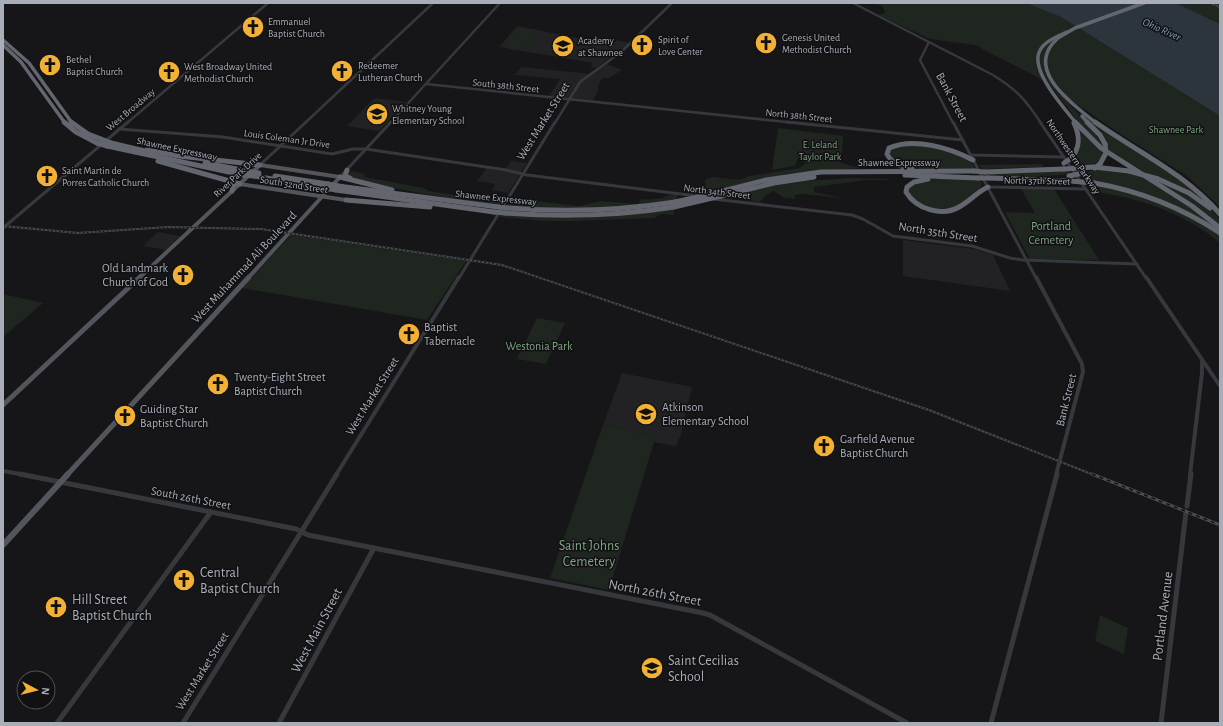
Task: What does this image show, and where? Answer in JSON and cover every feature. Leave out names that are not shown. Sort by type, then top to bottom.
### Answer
[{"type":"highway","points":[[1144,3],[1070,30],[1049,41],[1042,48],[1038,57],[1039,68],[1044,79],[1068,113],[1088,136],[1126,165],[1186,202],[1220,227]]},
{"type":"highway","points":[[1070,178],[1095,168],[1100,164],[1106,153],[1105,144],[1099,133],[1055,87],[1047,72],[1044,58],[1048,47],[1075,28],[1144,3]]},
{"type":"highway","name":"Shawnee Expressway","points":[[4,40],[6,46],[21,61],[33,78],[39,82],[66,117],[79,129],[99,141]]},
{"type":"highway","name":"Shawnee Expressway","points":[[6,46],[25,58],[38,76],[39,82],[59,116],[74,131],[109,144],[254,176],[297,180],[327,186]]},
{"type":"highway","points":[[1044,79],[1073,117],[1098,143],[1125,163],[1187,201],[1220,227]]},
{"type":"highway","points":[[1067,100],[1090,118],[1182,178],[1205,197],[1220,214]]},
{"type":"highway","points":[[1034,171],[1064,163],[1078,150],[1079,140],[1077,130],[1068,113]]},
{"type":"highway","points":[[929,171],[910,169],[895,163],[888,155],[888,149],[895,144],[909,142],[972,157]]},
{"type":"highway","name":"Shawnee Expressway","points":[[109,144],[122,150],[246,174],[259,173],[293,183],[498,207],[507,211]]},
{"type":"highway","points":[[128,147],[179,156],[260,165]]},
{"type":"highway","points":[[122,150],[240,184]]},
{"type":"highway","points":[[1034,171],[1094,167],[1129,171],[1158,179],[1197,198],[1220,217]]},
{"type":"highway","points":[[347,170],[345,176],[353,180]]},
{"type":"highway","name":"Shawnee Expressway","points":[[674,205],[766,180],[836,171],[1034,171]]},
{"type":"highway","name":"Shawnee Expressway","points":[[336,187],[494,212],[507,211],[544,216],[586,216],[625,214],[722,196],[766,184],[814,177],[862,175],[986,179],[1070,178]]},
{"type":"highway","points":[[340,177],[386,189],[457,202]]},
{"type":"highway","points":[[955,178],[932,179],[915,182],[908,186],[906,193],[912,201],[919,206],[942,211],[958,208],[988,187]]},
{"type":"highway","points":[[1070,178],[1126,190],[1163,202],[1193,216],[1220,233]]},
{"type":"highway","points":[[981,191],[986,179]]},
{"type":"highway","points":[[231,182],[234,184],[232,191]]},
{"type":"highway","points":[[346,200],[494,212]]},
{"type":"main road","name":"River Park Drive","points":[[3,405],[240,184],[246,174],[260,165]]},
{"type":"main road","points":[[260,165],[340,177]]},
{"type":"main road","points":[[246,174],[246,182],[253,186]]},
{"type":"main road","points":[[329,176],[334,178],[336,187]]},
{"type":"main road","name":"West Muhammad Ali Boulevard","points":[[3,545],[322,197],[336,187],[340,177]]},
{"type":"main road","name":"South 32nd Street","points":[[240,184],[346,200]]},
{"type":"street","name":"West Broadway","points":[[3,228],[268,3]]},
{"type":"street","name":"River Park Drive","points":[[260,165],[433,3]]},
{"type":"street","name":"West Muhammad Ali Boulevard","points":[[340,177],[500,3]]},
{"type":"street","name":"West Market Street","points":[[183,723],[570,99],[585,77],[611,60],[629,45],[672,3]]},
{"type":"street","name":"Northwestern Parkway","points":[[853,3],[993,75],[1018,91],[1220,386]]},
{"type":"street","name":"Bank Street","points":[[929,42],[920,60],[972,157],[986,179],[988,187],[1082,364],[1083,372],[991,723]]},
{"type":"street","name":"South 38th Street","points":[[426,84],[633,106]]},
{"type":"street","name":"North 38th Street","points":[[633,106],[963,140]]},
{"type":"street","name":"Louis Coleman Jr Drive","points":[[119,129],[216,136],[332,154],[353,149],[366,149],[523,174]]},
{"type":"street","points":[[972,157],[1064,157]]},
{"type":"street","name":"North 34th Street","points":[[523,174],[838,213],[859,217]]},
{"type":"street","name":"North 37th Street","points":[[988,187],[1086,189]]},
{"type":"street","name":"North 35th Street","points":[[859,217],[882,232],[893,236],[972,246],[1010,258],[1028,261],[1137,264]]},
{"type":"street","points":[[1187,506],[1203,368],[1202,359]]},
{"type":"street","name":"South 26th Street","points":[[3,471],[296,529],[308,535],[374,548]]},
{"type":"street","points":[[57,723],[211,512]]},
{"type":"street","name":"Portland Avenue","points":[[1161,723],[1186,512]]},
{"type":"street","name":"West Main Street","points":[[280,723],[374,548]]},
{"type":"street","name":"North 26th Street","points":[[374,548],[710,615],[907,723]]},
{"type":"shaded area","name":"Academy at Shawnee","points":[[517,26],[612,45],[617,40],[629,43],[596,68],[590,67],[593,63],[499,47]]},
{"type":"shaded area","points":[[607,64],[622,70],[609,78],[602,78],[597,88],[599,89],[593,100],[549,96],[560,79],[515,75],[521,67],[591,74]]},
{"type":"shaded area","name":"Whitney Young Elementary School","points":[[375,98],[406,102],[379,131],[347,126]]},
{"type":"shaded area","points":[[511,161],[527,163],[508,193],[492,190],[495,184],[477,181],[486,169],[504,171]]},
{"type":"shaded area","points":[[158,232],[180,236],[166,250],[143,246]]},
{"type":"shaded area","points":[[903,240],[973,249],[993,255],[1010,291],[903,276]]},
{"type":"shaded area","name":"Atkinson Elementary School","points":[[622,373],[692,387],[681,434],[676,446],[654,442],[652,435],[603,425]]},
{"type":"green space","name":"Shawnee Park","points":[[874,3],[1026,3],[1061,17],[1220,116],[1220,207],[1187,176],[1113,129],[1055,89],[1096,133],[1103,148],[1078,122],[1052,87],[1039,78],[975,45],[930,39],[879,15],[885,13],[883,7]]},
{"type":"green space","points":[[1176,3],[1209,3],[1220,8],[1220,24]]},
{"type":"green space","points":[[519,28],[534,29],[538,33],[525,49],[514,50],[506,46],[503,47]]},
{"type":"green space","points":[[1081,113],[1174,173],[1205,202],[1140,172],[1108,151],[1098,130]]},
{"type":"green space","points":[[1077,126],[1103,152],[1099,161],[1092,165],[1075,167],[1070,160],[1076,154]]},
{"type":"green space","name":"E. Leland Taylor Park","points":[[778,128],[843,136],[841,163],[859,168],[786,174],[706,193],[705,180],[712,177],[740,180],[749,176],[800,168],[805,164],[805,158],[798,158],[795,166],[772,170]]},
{"type":"green space","points":[[914,143],[965,156],[969,158],[975,169],[919,169],[899,162],[890,156],[889,150]]},
{"type":"green space","points":[[1041,164],[1044,167],[982,169],[979,165]]},
{"type":"green space","points":[[1097,168],[1139,174],[1177,197],[1220,230],[1176,206],[1084,181],[1080,175]]},
{"type":"green space","points":[[1069,170],[1072,174],[1031,177],[986,176],[984,173]]},
{"type":"green space","points":[[350,171],[365,174],[364,177],[424,188],[429,191],[502,202],[500,205],[406,190],[350,177],[348,176]]},
{"type":"green space","points":[[1147,176],[1177,188],[1205,205],[1220,219],[1220,226]]},
{"type":"green space","points":[[852,178],[888,180],[866,180],[814,187],[814,192],[843,198],[802,194],[795,195],[795,199],[784,198],[774,191],[766,195],[760,202],[727,197],[766,187],[806,181]]},
{"type":"green space","points":[[936,179],[980,179],[982,184],[978,191],[957,206],[948,209],[928,208],[912,199],[908,190],[911,187],[920,182]]},
{"type":"green space","points":[[1095,185],[1147,197],[1177,210],[1220,234],[1220,243],[1206,232],[1177,215],[1161,208],[1128,198],[1095,192]]},
{"type":"green space","name":"Portland Cemetery","points":[[1021,189],[1054,189],[1099,260],[1030,259],[1005,212],[1035,213]]},
{"type":"green space","points":[[669,195],[677,195],[677,200],[621,208],[535,209],[508,205],[511,198],[578,206],[601,201],[638,204],[641,199],[648,200],[662,198]]},
{"type":"green space","points":[[674,209],[673,215],[661,214],[654,218],[545,221],[500,217],[503,214],[573,218],[608,217]]},
{"type":"green space","points":[[291,235],[466,261],[427,320],[242,288]]},
{"type":"green space","points":[[3,294],[43,303],[3,337]]},
{"type":"green space","name":"Westonia Park","points":[[537,318],[565,323],[546,364],[517,359]]},
{"type":"green space","name":"Saint Johns Cemetery","points":[[603,425],[652,435],[654,442],[609,590],[550,578]]},
{"type":"green space","points":[[1100,615],[1128,628],[1124,654],[1095,641]]},
{"type":"water","name":"Ohio River","points":[[1026,3],[1176,3],[1220,24],[1220,116],[1061,17]]},
{"type":"railway","points":[[1211,3],[1220,7]]},
{"type":"railway","points":[[3,226],[78,233],[168,227],[261,229],[502,265],[929,410],[1094,475]]},
{"type":"railway","points":[[1092,474],[1220,525]]},
{"type":"place","name":"Emmanuel Baptist Church","points":[[253,27]]},
{"type":"place","name":"Genesis United Methodist Church","points":[[766,43]]},
{"type":"place","name":"Spirit of Love Center","points":[[642,45]]},
{"type":"place","name":"Academy at Shawnee","points":[[563,46]]},
{"type":"place","name":"Bethel Baptist Church","points":[[50,65]]},
{"type":"place","name":"Redeemer Lutheran Church","points":[[342,71]]},
{"type":"place","name":"West Broadway United Methodist Church","points":[[169,72]]},
{"type":"place","name":"Whitney Young Elementary School","points":[[377,114]]},
{"type":"place","name":"Saint Martin de Porres Catholic Church","points":[[47,176]]},
{"type":"place","name":"Old Landmark Church of God","points":[[183,275]]},
{"type":"place","name":"Baptist Tabernacle","points":[[409,334]]},
{"type":"place","name":"Twenty-Eight Street Baptist Church","points":[[218,384]]},
{"type":"place","name":"Atkinson Elementary School","points":[[646,414]]},
{"type":"place","name":"Guiding Star Baptist Church","points":[[125,416]]},
{"type":"place","name":"Garfield Avenue Baptist Church","points":[[824,446]]},
{"type":"place","name":"Central Baptist Church","points":[[184,580]]},
{"type":"place","name":"Hill Street Baptist Church","points":[[56,607]]},
{"type":"place","name":"Saint Cecilias School","points":[[652,668]]}]
